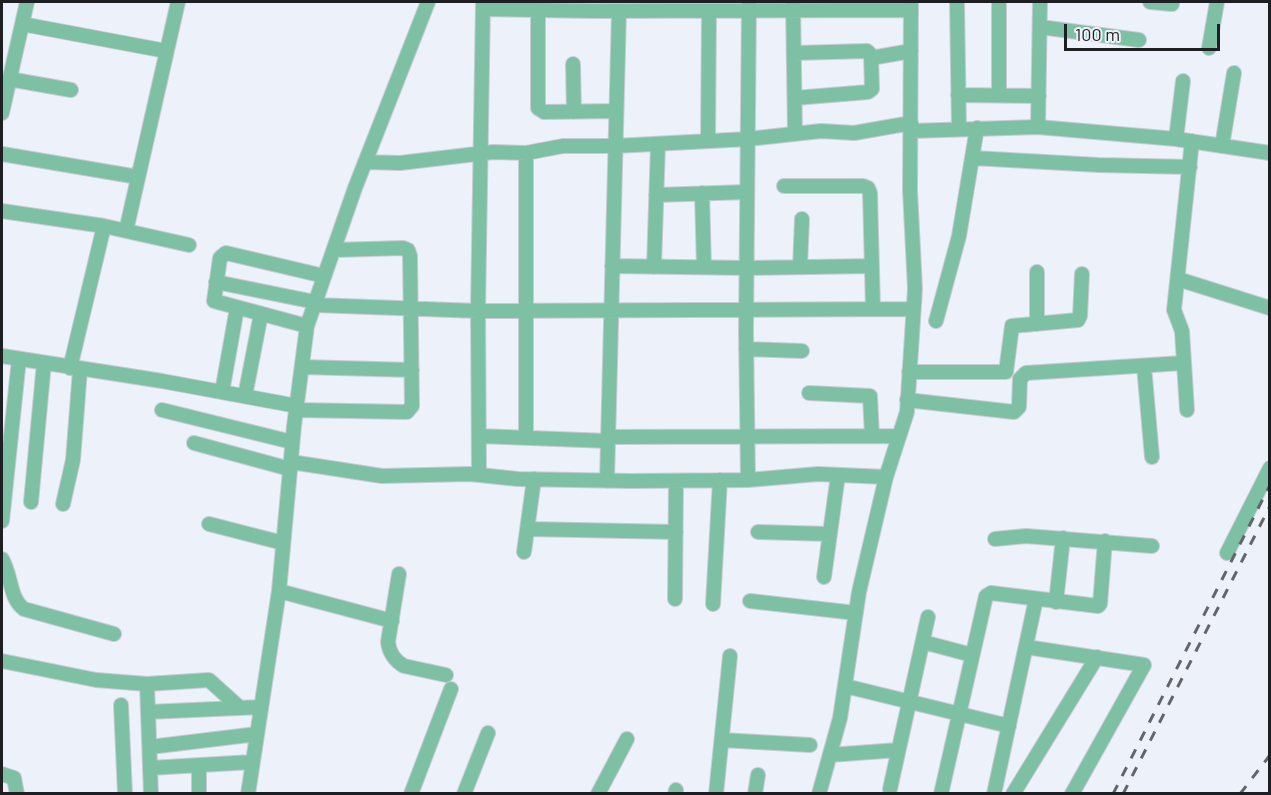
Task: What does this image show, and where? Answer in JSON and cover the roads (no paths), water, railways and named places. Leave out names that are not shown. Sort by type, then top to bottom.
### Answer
[{"type":"street","points":[[2,110],[27,2]]},
{"type":"street","points":[[126,231],[178,2]]},
{"type":"street","points":[[248,794],[279,591],[292,442],[307,326],[365,162],[428,2]]},
{"type":"street","points":[[957,2],[959,129]]},
{"type":"street","points":[[999,2],[999,95]]},
{"type":"street","points":[[1038,127],[1040,2]]},
{"type":"street","points":[[1150,2],[1172,4]]},
{"type":"street","points":[[1209,48],[1217,2]]},
{"type":"street","points":[[479,475],[479,154],[483,5],[538,10],[591,6],[620,11],[685,6],[709,11],[749,6],[911,6],[910,190],[915,289],[907,412],[886,477],[859,592],[840,718],[819,794]]},
{"type":"street","points":[[748,480],[746,309],[749,6]]},
{"type":"street","points":[[794,6],[795,133]]},
{"type":"street","points":[[538,10],[538,108],[544,112],[616,111]]},
{"type":"street","points":[[607,481],[620,11]]},
{"type":"street","points":[[708,141],[709,11]]},
{"type":"street","points":[[22,24],[166,51]]},
{"type":"street","points":[[1040,27],[1139,40]]},
{"type":"street","points":[[871,58],[911,51]]},
{"type":"street","points":[[794,53],[870,52],[872,89],[868,92],[795,98]]},
{"type":"street","points":[[573,64],[574,112]]},
{"type":"street","points":[[1222,146],[1234,73]]},
{"type":"street","points":[[9,79],[71,90]]},
{"type":"street","points":[[1176,139],[1183,81]]},
{"type":"street","points":[[958,95],[1039,96]]},
{"type":"street","points":[[365,162],[400,164],[479,154],[526,153],[563,146],[657,144],[748,139],[821,131],[854,133],[911,127],[959,129],[1038,127],[1176,139],[1269,153]]},
{"type":"street","points":[[936,321],[959,236],[974,158],[977,128]]},
{"type":"street","points":[[1186,410],[1182,331],[1174,310],[1192,141]]},
{"type":"street","points":[[654,267],[657,144]]},
{"type":"street","points":[[526,153],[526,438]]},
{"type":"street","points":[[2,154],[138,177]]},
{"type":"street","points":[[974,158],[1190,167]]},
{"type":"street","points":[[784,186],[863,186],[868,188],[873,309]]},
{"type":"street","points":[[656,195],[747,192]]},
{"type":"street","points":[[702,193],[704,267]]},
{"type":"street","points":[[2,211],[104,226],[189,245]]},
{"type":"street","points":[[800,267],[802,219]]},
{"type":"street","points":[[63,504],[73,460],[81,370],[104,226]]},
{"type":"street","points":[[2,356],[162,381],[297,408],[407,412],[412,406],[410,255],[408,250],[403,248],[334,250]]},
{"type":"street","points":[[307,326],[214,301],[220,258],[226,253],[324,276]]},
{"type":"street","points":[[612,266],[747,268],[872,266]]},
{"type":"street","points":[[1037,272],[1038,324]]},
{"type":"street","points":[[909,372],[1003,373],[1008,369],[1012,326],[1078,320],[1082,274]]},
{"type":"street","points":[[1178,279],[1269,308]]},
{"type":"street","points":[[216,282],[315,304],[411,309],[611,311],[914,309]]},
{"type":"street","points":[[222,392],[237,308]]},
{"type":"street","points":[[245,396],[261,314]]},
{"type":"street","points":[[746,349],[802,351]]},
{"type":"street","points":[[2,521],[7,415],[19,359]]},
{"type":"street","points":[[31,502],[44,363]]},
{"type":"street","points":[[907,400],[1014,412],[1019,407],[1020,379],[1026,373],[1183,363]]},
{"type":"street","points":[[1144,366],[1152,457]]},
{"type":"street","points":[[302,367],[412,370]]},
{"type":"street","points":[[809,393],[870,396],[872,435]]},
{"type":"street","points":[[162,410],[292,442]]},
{"type":"street","points":[[479,436],[608,439],[899,436]]},
{"type":"street","points":[[194,442],[290,466],[382,476],[479,475],[607,481],[748,480],[818,474],[886,477]]},
{"type":"street","points":[[1227,553],[1269,468]]},
{"type":"street","points":[[824,577],[838,475]]},
{"type":"street","points":[[524,552],[534,479]]},
{"type":"street","points":[[713,604],[720,480]]},
{"type":"street","points":[[675,599],[676,481]]},
{"type":"street","points":[[209,524],[284,543]]},
{"type":"street","points":[[528,529],[676,532]]},
{"type":"street","points":[[758,532],[830,534]]},
{"type":"street","points":[[995,538],[1026,536],[1152,546]]},
{"type":"street","points":[[1056,602],[1063,538]]},
{"type":"street","points":[[941,794],[988,594],[1096,608],[1100,604],[1105,541]]},
{"type":"street","points":[[2,559],[11,579],[15,599],[24,609],[114,634]]},
{"type":"street","points":[[399,574],[389,648],[399,663],[404,666],[446,675]]},
{"type":"street","points":[[279,591],[392,621]]},
{"type":"street","points":[[994,794],[1036,599]]},
{"type":"street","points":[[750,601],[856,613]]},
{"type":"street","points":[[890,789],[928,616]]},
{"type":"street","points":[[923,642],[972,655]]},
{"type":"street","points":[[1026,648],[1097,657],[1144,666],[1072,794]]},
{"type":"street","points":[[716,794],[730,656]]},
{"type":"street","points":[[1013,794],[1097,657]]},
{"type":"street","points":[[2,661],[90,680],[147,684],[209,680],[240,708]]},
{"type":"street","points":[[147,684],[151,794]]},
{"type":"street","points":[[845,686],[1009,726]]},
{"type":"street","points":[[411,794],[451,689]]},
{"type":"street","points":[[121,705],[125,794]]},
{"type":"street","points":[[148,712],[261,707]]},
{"type":"street","points":[[150,747],[257,734]]},
{"type":"street","points":[[464,794],[489,734]]},
{"type":"street","points":[[598,794],[627,739]]},
{"type":"street","points":[[722,740],[810,745]]},
{"type":"street","points":[[830,755],[898,750]]},
{"type":"street","points":[[150,768],[252,762]]},
{"type":"street","points":[[199,765],[199,794]]},
{"type":"street","points":[[2,774],[14,778],[17,794]]},
{"type":"street","points":[[755,794],[758,775]]},
{"type":"railway","points":[[1113,794],[1270,485]]},
{"type":"railway","points":[[1123,794],[1270,506]]},
{"type":"railway","points":[[1240,794],[1270,755]]}]
